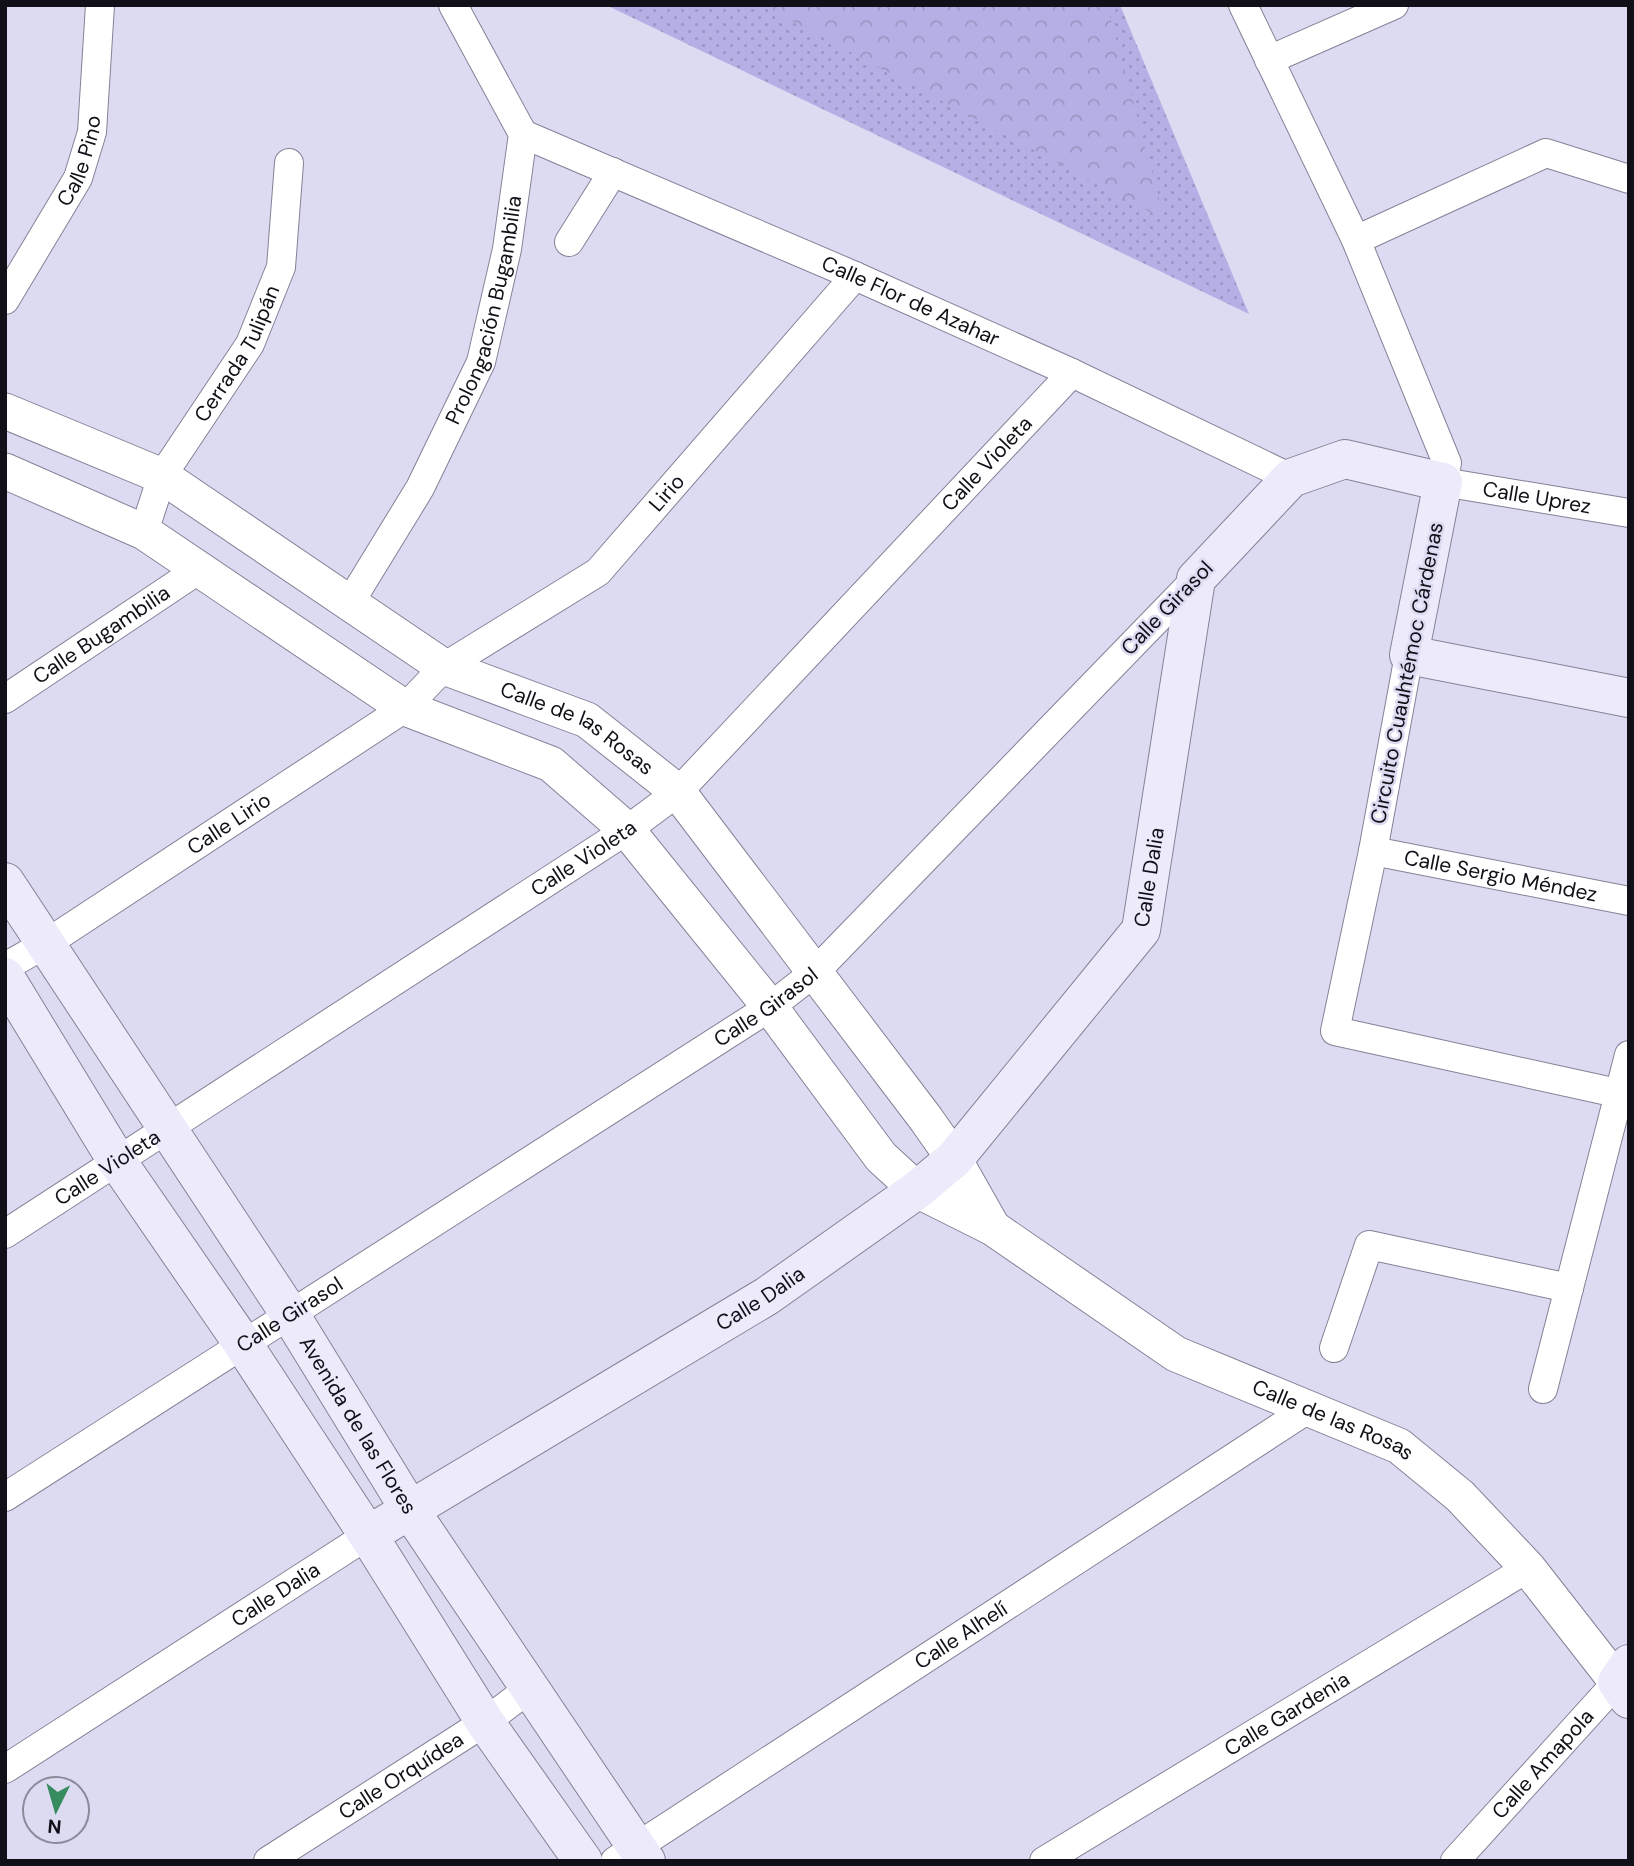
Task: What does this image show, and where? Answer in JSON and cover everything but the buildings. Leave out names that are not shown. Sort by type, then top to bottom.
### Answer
[{"type":"main road","name":"Calle Girasol","points":[[1196,579],[1292,478],[1345,458],[1443,482]]},
{"type":"main road","name":"Circuito Cuauhtémoc Cárdenas","points":[[1409,655],[1443,482]]},
{"type":"main road","name":"Calle Dalia","points":[[368,1535],[767,1296],[916,1190],[954,1158],[1141,930],[1196,579]]},
{"type":"main road","points":[[1409,655],[1629,698]]},
{"type":"main road","name":"Avenida de las Flores","points":[[5,882],[291,1316],[410,1510],[530,1688],[633,1856]]},
{"type":"main road","points":[[5,977],[117,1161],[243,1344],[368,1535],[485,1722],[583,1861]]},
{"type":"street","name":"Calle Pino","points":[[5,300],[78,178],[92,132],[100,5]]},
{"type":"street","points":[[453,5],[523,134]]},
{"type":"street","name":"Circuito Cuauhtémoc Cárdenas","points":[[1243,5],[1356,240],[1447,463],[1443,482]]},
{"type":"street","points":[[1269,60],[1394,5]]},
{"type":"street","name":"Calle Flor de Azahar","points":[[523,134],[855,276],[1072,373],[1292,478]]},
{"type":"street","name":"Prolongación Bugambilia","points":[[349,604],[420,488],[481,362],[507,250],[523,134]]},
{"type":"street","points":[[1356,240],[1546,153],[1629,179]]},
{"type":"street","name":"Cerrada Tulipán","points":[[144,532],[162,476],[250,344],[281,267],[289,163]]},
{"type":"street","points":[[569,242],[613,172]]},
{"type":"street","name":"Lirio","points":[[444,667],[598,572],[855,276]]},
{"type":"street","name":"Calle Violeta","points":[[5,1234],[627,830],[678,792],[1072,373]]},
{"type":"street","name":"Calle de las Rosas","points":[[5,411],[162,476],[444,667],[587,720],[678,792],[954,1158],[993,1228]]},
{"type":"street","name":"Calle de las Rosas","points":[[5,471],[144,532],[405,708],[551,764],[627,830],[770,1007],[881,1157],[916,1190],[993,1228],[1176,1354],[1399,1446],[1460,1496],[1528,1568],[1625,1682]]},
{"type":"street","name":"Calle Uprez","points":[[1443,482],[1629,513]]},
{"type":"street","name":"Calle Bugambilia","points":[[5,699],[198,570]]},
{"type":"street","name":"Calle Girasol","points":[[5,1497],[770,1007],[815,972],[1196,579]]},
{"type":"street","name":"Circuito Cuauhtémoc Cárdenas","points":[[1409,655],[1373,851],[1335,1031],[1617,1093]]},
{"type":"street","name":"Calle Lirio","points":[[5,967],[47,943],[405,708],[444,667]]},
{"type":"street","name":"Calle Sergio Méndez","points":[[1373,851],[1629,901]]},
{"type":"street","points":[[1543,1389],[1617,1093],[1629,1055]]},
{"type":"street","points":[[1334,1348],[1369,1245],[1569,1288]]},
{"type":"street","name":"Calle Alhelí","points":[[633,1856],[1308,1409]]},
{"type":"street","name":"Calle Dalia","points":[[5,1769],[368,1535]]},
{"type":"street","name":"Calle Gardenia","points":[[1044,1861],[1528,1568]]},
{"type":"street","name":"Calle Amapola","points":[[1455,1861],[1625,1682]]},
{"type":"street","name":"Calle Orquídea","points":[[268,1861],[485,1722],[530,1688]]},
{"type":"green space","points":[[606,5],[1120,5],[1249,314]]},
{"type":"green space","points":[[762,5],[1107,5],[1165,220]]}]
